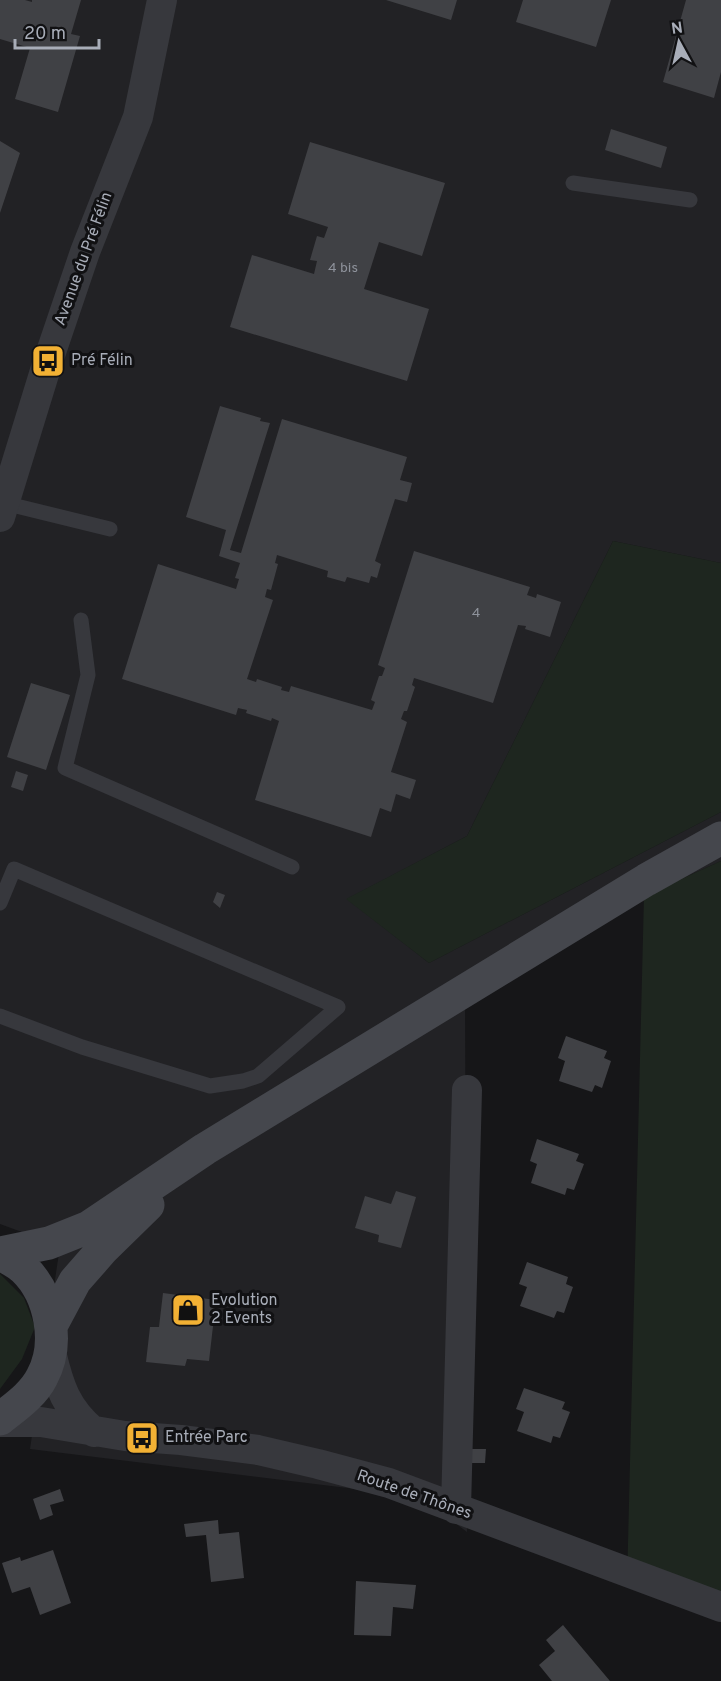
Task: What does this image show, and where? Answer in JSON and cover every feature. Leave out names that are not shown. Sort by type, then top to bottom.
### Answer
[{"type":"main road","points":[[1,1253],[49,1243],[88,1227],[205,1149],[646,880],[721,838]]},
{"type":"main road","points":[[0,1421],[23,1401],[42,1377],[51,1339],[75,1281],[103,1249],[205,1149]]},
{"type":"main road","points":[[1,1253],[25,1270],[45,1299],[51,1339]]},
{"type":"street","name":"Avenue du Pré Félin","points":[[2,510],[48,361],[85,252],[138,117],[162,0]]},
{"type":"street","points":[[456,1509],[467,1090]]},
{"type":"street","points":[[51,1339],[58,1382],[67,1401],[81,1421],[94,1432]]},
{"type":"street","name":"Route de Thônes","points":[[0,1421],[41,1422],[124,1436],[258,1449],[388,1483],[721,1607]]},
{"type":"lane","points":[[573,183],[690,200]]},
{"type":"lane","points":[[2,510],[111,529]]},
{"type":"lane","points":[[81,620],[88,675],[65,768],[292,867]]},
{"type":"lane","points":[[0,903],[14,869],[338,1007],[258,1076],[243,1081],[210,1086],[82,1047],[0,1016]]},
{"type":"shaded area","points":[[0,0],[721,0],[721,563],[613,541],[467,836],[347,899],[429,963],[721,812],[721,861],[644,896],[465,992],[467,1532],[421,1497],[30,1449],[60,1246],[0,1224]]},
{"type":"shaded area","points":[[613,541],[721,563],[721,812],[429,963],[346,899],[467,836]]},
{"type":"shaded area","points":[[721,861],[721,1621],[627,1584],[644,896]]},
{"type":"shaded area","points":[[0,1274],[24,1298],[35,1327],[22,1359],[0,1389]]},
{"type":"building","points":[[0,0],[32,2],[32,0],[81,0],[71,34],[80,36],[58,112],[15,99],[30,48],[0,39]]},
{"type":"building","points":[[386,0],[457,0],[451,20]]},
{"type":"building","points":[[523,0],[611,0],[596,47],[516,22]]},
{"type":"building","points":[[686,0],[721,0],[721,72],[714,98],[663,82]]},
{"type":"building","points":[[611,129],[667,147],[661,168],[605,150]]},
{"type":"building","points":[[0,141],[20,153],[0,213]]},
{"type":"building","points":[[310,142],[445,183],[422,256],[379,242],[364,289],[429,309],[407,381],[230,327],[252,255],[314,274],[317,261],[310,260],[317,236],[324,238],[328,227],[288,214]]},
{"type":"building","points":[[220,406],[261,418],[260,421],[270,423],[230,550],[241,553],[282,419],[407,457],[400,480],[412,483],[407,502],[395,499],[375,561],[381,564],[377,578],[371,576],[369,583],[347,577],[345,582],[327,577],[328,571],[277,555],[275,563],[278,564],[271,590],[267,589],[265,597],[273,600],[247,679],[256,682],[257,679],[282,687],[281,690],[289,692],[291,686],[372,710],[375,702],[371,700],[379,676],[382,676],[385,668],[378,665],[414,551],[530,587],[527,595],[536,598],[537,594],[561,602],[550,637],[525,629],[526,626],[518,625],[493,703],[414,678],[412,685],[415,687],[407,711],[404,711],[401,719],[407,722],[391,772],[416,780],[410,799],[396,794],[391,812],[380,808],[371,837],[255,800],[279,721],[272,718],[271,721],[238,708],[236,715],[122,679],[158,564],[236,589],[239,579],[235,578],[240,563],[219,556],[226,530],[186,517]]},
{"type":"building","points":[[31,683],[70,695],[46,770],[7,757]]},
{"type":"building","points":[[16,771],[28,775],[23,791],[11,787]]},
{"type":"building","points":[[217,892],[225,895],[220,908],[213,902]]},
{"type":"building","points":[[566,1036],[607,1051],[604,1058],[611,1061],[602,1088],[595,1085],[592,1092],[559,1081],[565,1061],[558,1058]]},
{"type":"building","points":[[537,1139],[579,1154],[576,1161],[584,1164],[574,1190],[567,1188],[565,1195],[531,1183],[537,1164],[530,1161]]},
{"type":"building","points":[[396,1191],[416,1197],[401,1248],[378,1242],[379,1235],[355,1228],[365,1196],[391,1204]]},
{"type":"building","points":[[527,1262],[568,1277],[566,1284],[573,1287],[564,1313],[557,1311],[554,1318],[520,1306],[527,1287],[519,1284]]},
{"type":"building","points":[[163,1293],[216,1300],[209,1361],[187,1359],[185,1366],[146,1362],[150,1327],[159,1327]]},
{"type":"building","points":[[524,1388],[565,1402],[562,1409],[570,1412],[560,1438],[553,1436],[551,1443],[517,1431],[524,1412],[516,1409]]},
{"type":"building","points":[[472,1449],[486,1449],[485,1463],[472,1463]]},
{"type":"building","points":[[60,1489],[64,1501],[50,1505],[53,1515],[40,1520],[33,1499]]},
{"type":"building","points":[[218,1520],[219,1534],[239,1532],[244,1578],[211,1582],[206,1535],[186,1537],[184,1524]]},
{"type":"building","points":[[53,1550],[71,1603],[40,1615],[30,1587],[12,1593],[2,1563],[20,1557],[21,1561]]},
{"type":"building","points":[[356,1581],[416,1585],[413,1609],[393,1607],[391,1636],[354,1635]]},
{"type":"building","points":[[563,1625],[610,1681],[552,1681],[539,1665],[555,1651],[546,1640]]},
{"type":"place","name":"Pré Félin","points":[[48,361]]},
{"type":"place","name":"Evolution 2 Events","points":[[188,1310]]},
{"type":"place","name":"Entrée Parc","points":[[142,1438]]}]
